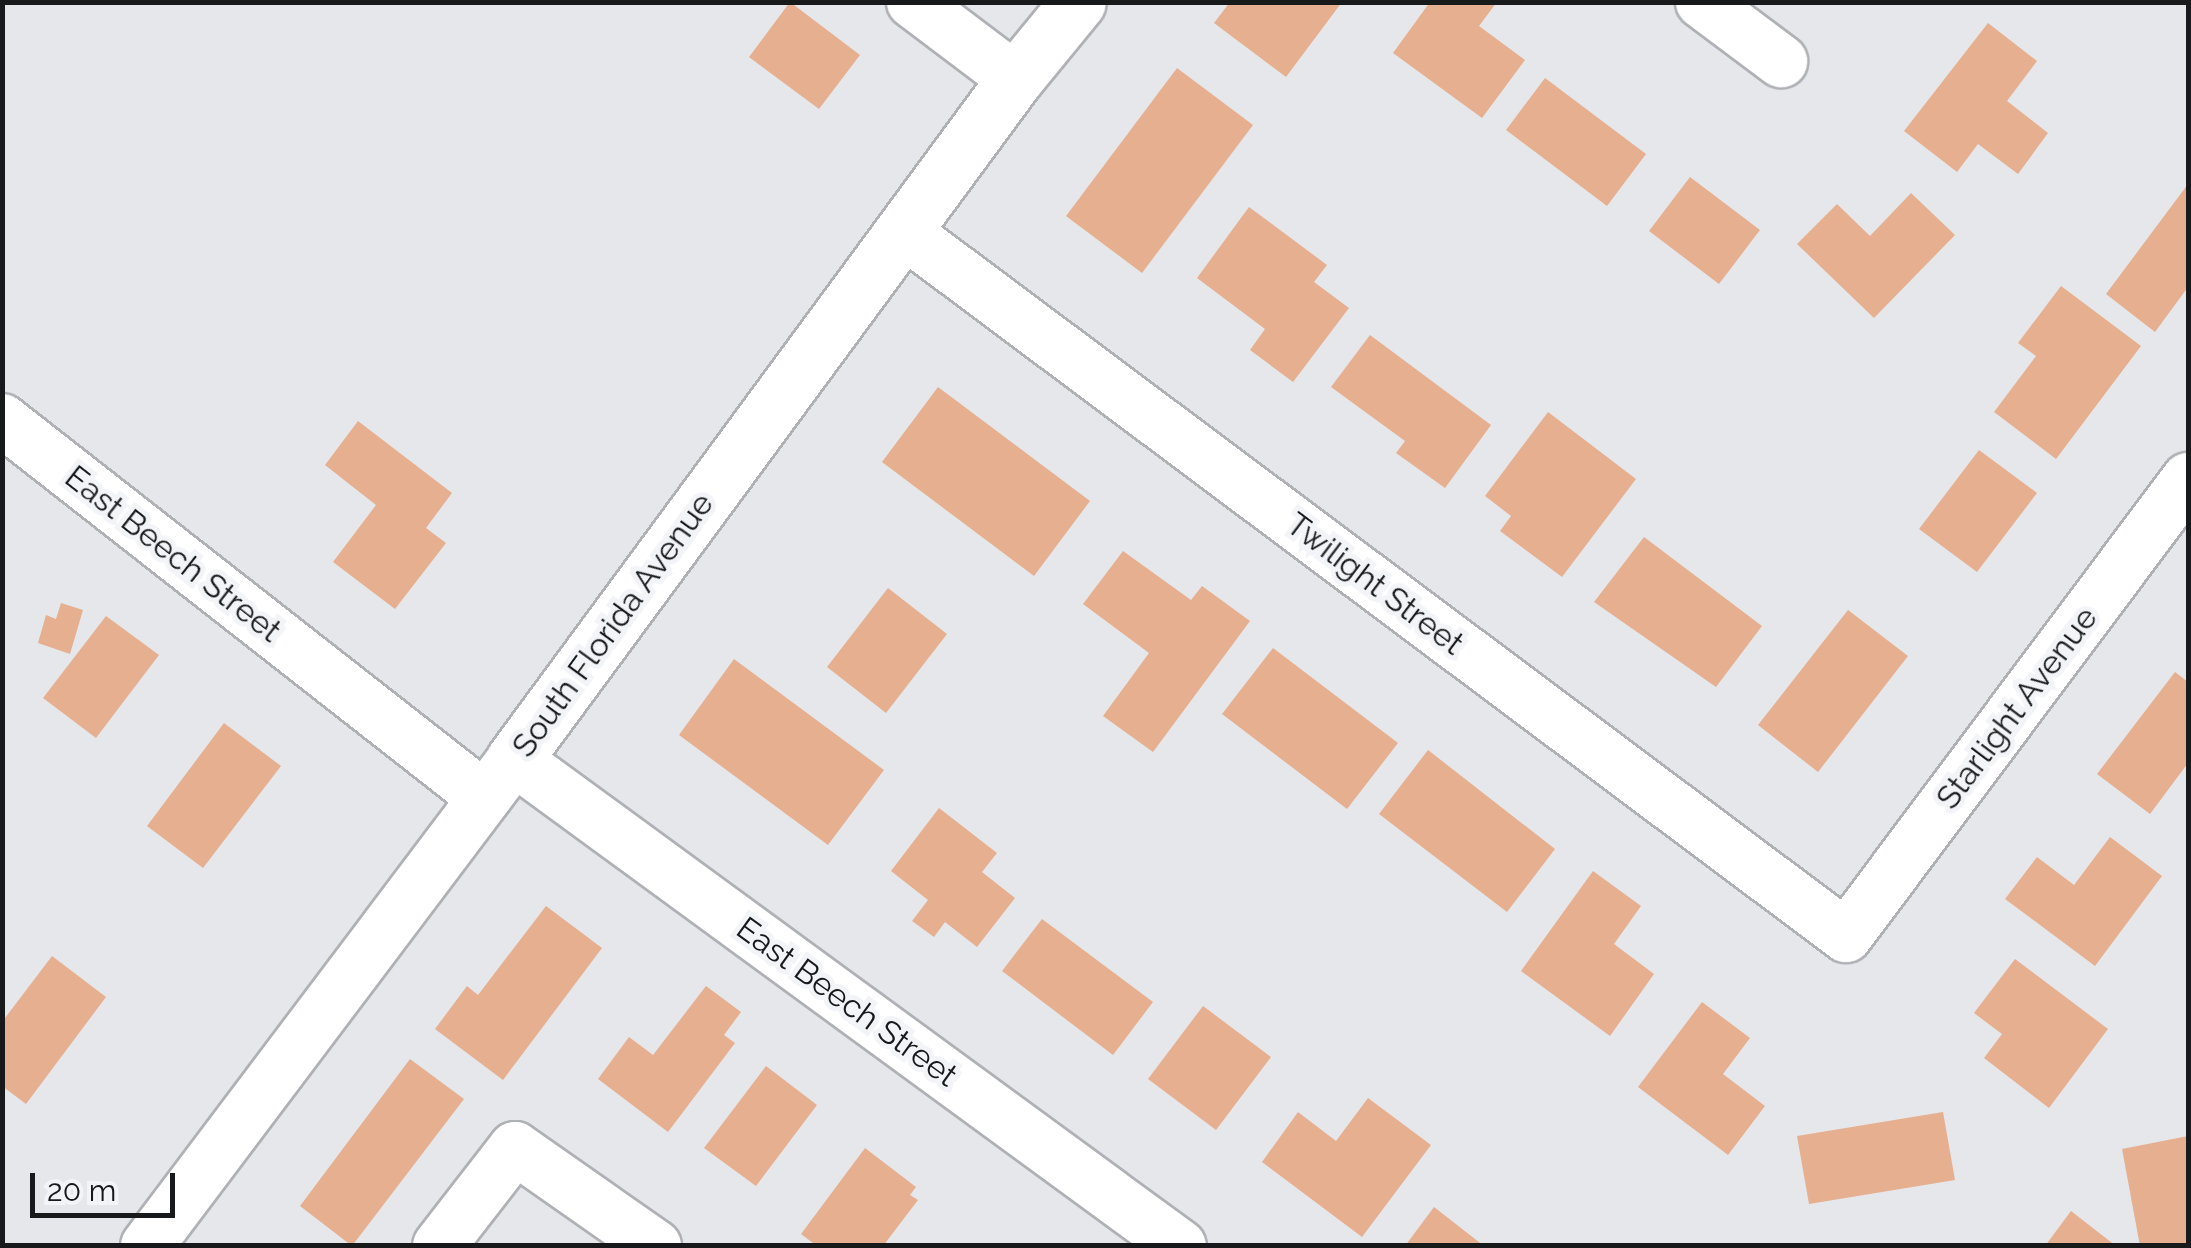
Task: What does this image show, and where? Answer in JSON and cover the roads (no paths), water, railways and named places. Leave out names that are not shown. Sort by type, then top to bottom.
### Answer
[{"type":"street","points":[[913,2],[1015,80]]},
{"type":"street","name":"South Florida Avenue","points":[[146,1246],[500,779],[1015,80],[1078,2]]},
{"type":"street","points":[[1702,2],[1781,61]]},
{"type":"street","name":"Twilight Street","points":[[903,231],[1846,936]]},
{"type":"street","name":"East Beech Street","points":[[2,420],[500,779],[1180,1246]]},
{"type":"street","name":"Starlight Avenue","points":[[1846,936],[2188,479]]},
{"type":"street","points":[[439,1246],[515,1148],[655,1246]]}]
